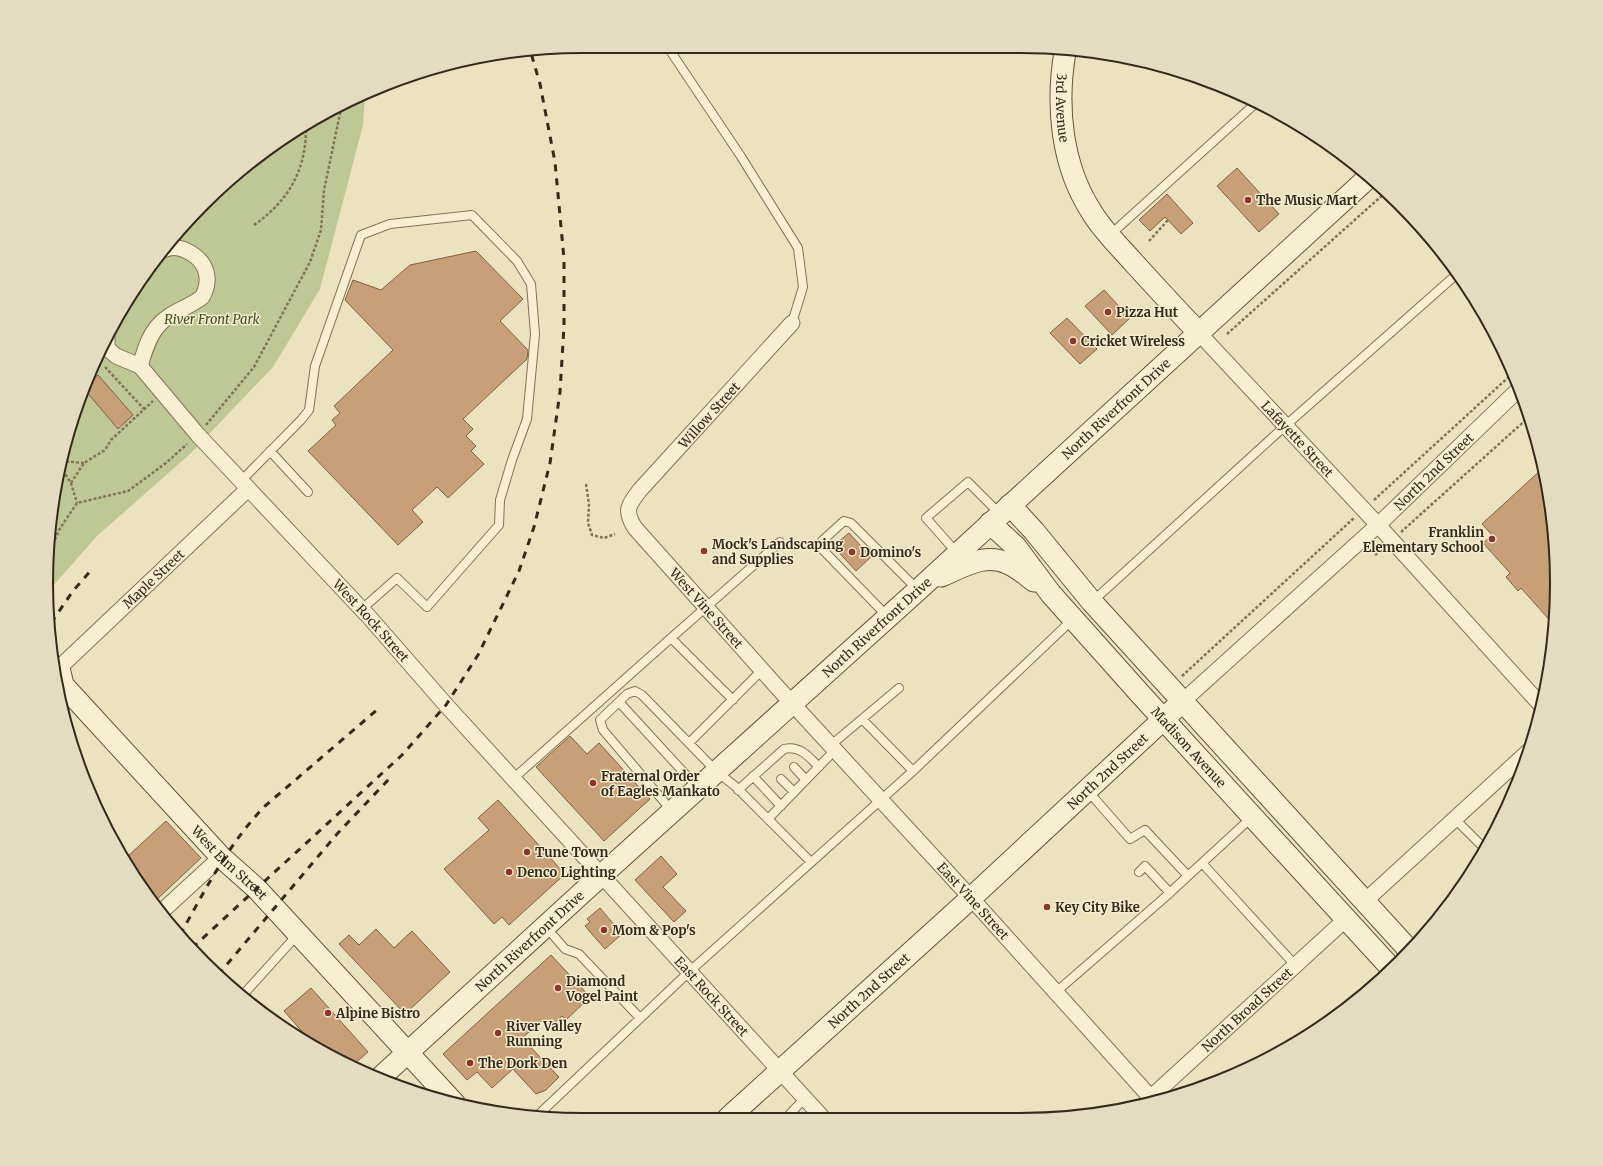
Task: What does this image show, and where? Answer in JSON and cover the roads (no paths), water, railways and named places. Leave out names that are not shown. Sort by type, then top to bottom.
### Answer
[{"type":"main road","name":"3rd Avenue","points":[[1065,55],[1060,99],[1065,141],[1070,163]]},
{"type":"main road","name":"Lafayette Street","points":[[1070,163],[1079,188],[1091,211],[1109,236],[1198,332]]},
{"type":"main road","name":"North Riverfront Drive","points":[[384,1074],[602,875],[794,704],[1198,332],[1364,181]]},
{"type":"main road","name":"Madison Avenue","points":[[1000,514],[1016,547],[1051,594],[1388,964]]},
{"type":"main road","name":"Madison Avenue","points":[[1000,514],[1034,531],[1092,602],[1183,700],[1405,946]]},
{"type":"main road","points":[[921,587],[972,563],[991,559],[1009,564],[1051,594]]},
{"type":"main road","name":"West Elm Street","points":[[62,681],[63,684],[221,857],[257,889],[447,1095]]},
{"type":"main road","name":"North 2nd Street","points":[[734,1113],[971,898],[1183,700]]},
{"type":"street","points":[[140,366],[146,346],[156,327],[168,315],[202,298],[208,283],[207,273],[200,260],[189,251],[174,247]]},
{"type":"street","name":"Willow Street","points":[[628,508],[640,490],[792,323]]},
{"type":"street","name":"Lafayette Street","points":[[1198,332],[1392,540],[1537,700]]},
{"type":"street","name":"West Rock Street","points":[[108,349],[116,356],[140,366],[198,435],[362,609],[446,705],[602,875]]},
{"type":"street","name":"North 2nd Street","points":[[1183,700],[1378,525],[1515,393]]},
{"type":"street","name":"Maple Street","points":[[60,667],[244,485]]},
{"type":"street","name":"West Vine Street","points":[[628,508],[629,519],[635,528],[794,704]]},
{"type":"street","name":"East Vine Street","points":[[794,704],[1056,992],[1148,1097]]},
{"type":"street","points":[[1365,902],[1520,760]]},
{"type":"street","points":[[165,908],[221,857]]},
{"type":"street","name":"East Rock Street","points":[[602,875],[818,1113]]},
{"type":"street","name":"North Broad Street","points":[[1153,1096],[1346,919]]},
{"type":"lane","points":[[672,53],[740,155],[798,248],[802,287],[792,323]]},
{"type":"lane","points":[[1109,236],[1252,107]]},
{"type":"lane","points":[[244,485],[270,452],[302,420],[309,410],[315,366],[361,235],[390,224],[472,215],[516,260],[530,284],[535,334],[527,419],[512,460],[500,500],[499,525],[427,607],[397,578],[362,609]]},
{"type":"lane","points":[[1092,602],[1285,426],[1453,278]]},
{"type":"lane","points":[[270,452],[308,492]]},
{"type":"lane","points":[[958,553],[926,518],[968,482],[1000,514]]},
{"type":"lane","points":[[888,617],[822,549],[822,541],[844,521],[851,523],[921,587]]},
{"type":"lane","points":[[514,778],[780,542]]},
{"type":"lane","points":[[542,1111],[690,971],[913,771],[1073,618]]},
{"type":"lane","points":[[671,638],[733,700]]},
{"type":"lane","points":[[689,743],[762,670]]},
{"type":"lane","points":[[768,819],[819,767],[833,748],[862,719],[899,688]]},
{"type":"lane","points":[[673,812],[603,730],[600,720],[603,715],[627,694],[635,691],[642,694],[717,772],[738,790],[812,862]]},
{"type":"lane","points":[[619,702],[698,789]]},
{"type":"lane","points":[[862,719],[913,771]]},
{"type":"lane","points":[[738,790],[753,776],[768,767],[780,756],[784,749],[791,747],[804,752],[819,767]]},
{"type":"lane","points":[[794,767],[806,780]]},
{"type":"lane","points":[[753,776],[781,806]]},
{"type":"lane","points":[[781,779],[794,792]]},
{"type":"lane","points":[[1086,789],[1130,839],[1145,830],[1188,876]]},
{"type":"lane","points":[[1056,992],[1170,893],[1252,816]]},
{"type":"lane","points":[[1455,819],[1481,845]]},
{"type":"lane","points":[[1202,862],[1295,965]]},
{"type":"lane","points":[[1139,872],[1145,866],[1170,893]]},
{"type":"lane","points":[[546,926],[565,949],[579,954],[640,1018]]},
{"type":"lane","points":[[246,991],[298,934]]},
{"type":"lane","points":[[791,1113],[805,1098]]},
{"type":"railway","points":[[196,944],[402,755],[446,705],[478,655],[519,571],[534,527],[550,463],[560,392],[564,326],[564,259],[555,162],[540,84],[532,56]]},
{"type":"railway","points":[[54,619],[73,591],[93,568]]},
{"type":"railway","points":[[183,930],[218,868],[252,820],[265,806],[378,709]]},
{"type":"railway","points":[[222,970],[337,834],[390,778]]},
{"type":"place","name":"The Music Mart","points":[[1248,200]]},
{"type":"place","name":"Pizza Hut","points":[[1108,312]]},
{"type":"place","name":"Cricket Wireless","points":[[1073,341]]},
{"type":"place","name":"Franklin Elementary School","points":[[1492,539]]},
{"type":"place","name":"Mock's Landscaping and Supplies","points":[[704,551]]},
{"type":"place","name":"Domino's","points":[[852,552]]},
{"type":"place","name":"Fraternal Order of Eagles Mankato","points":[[593,783]]},
{"type":"place","name":"Tune Town","points":[[527,852]]},
{"type":"place","name":"Denco Lighting","points":[[509,872]]},
{"type":"place","name":"Key City Bike","points":[[1047,907]]},
{"type":"place","name":"Mom & Pop's","points":[[604,930]]},
{"type":"place","name":"Diamond Vogel Paint","points":[[558,988]]},
{"type":"place","name":"Alpine Bistro","points":[[328,1013]]},
{"type":"place","name":"River Valley Running","points":[[498,1033]]},
{"type":"place","name":"The Dork Den","points":[[470,1063]]},
{"type":"park label","name":"River Front Park","points":[[212,319]]}]
